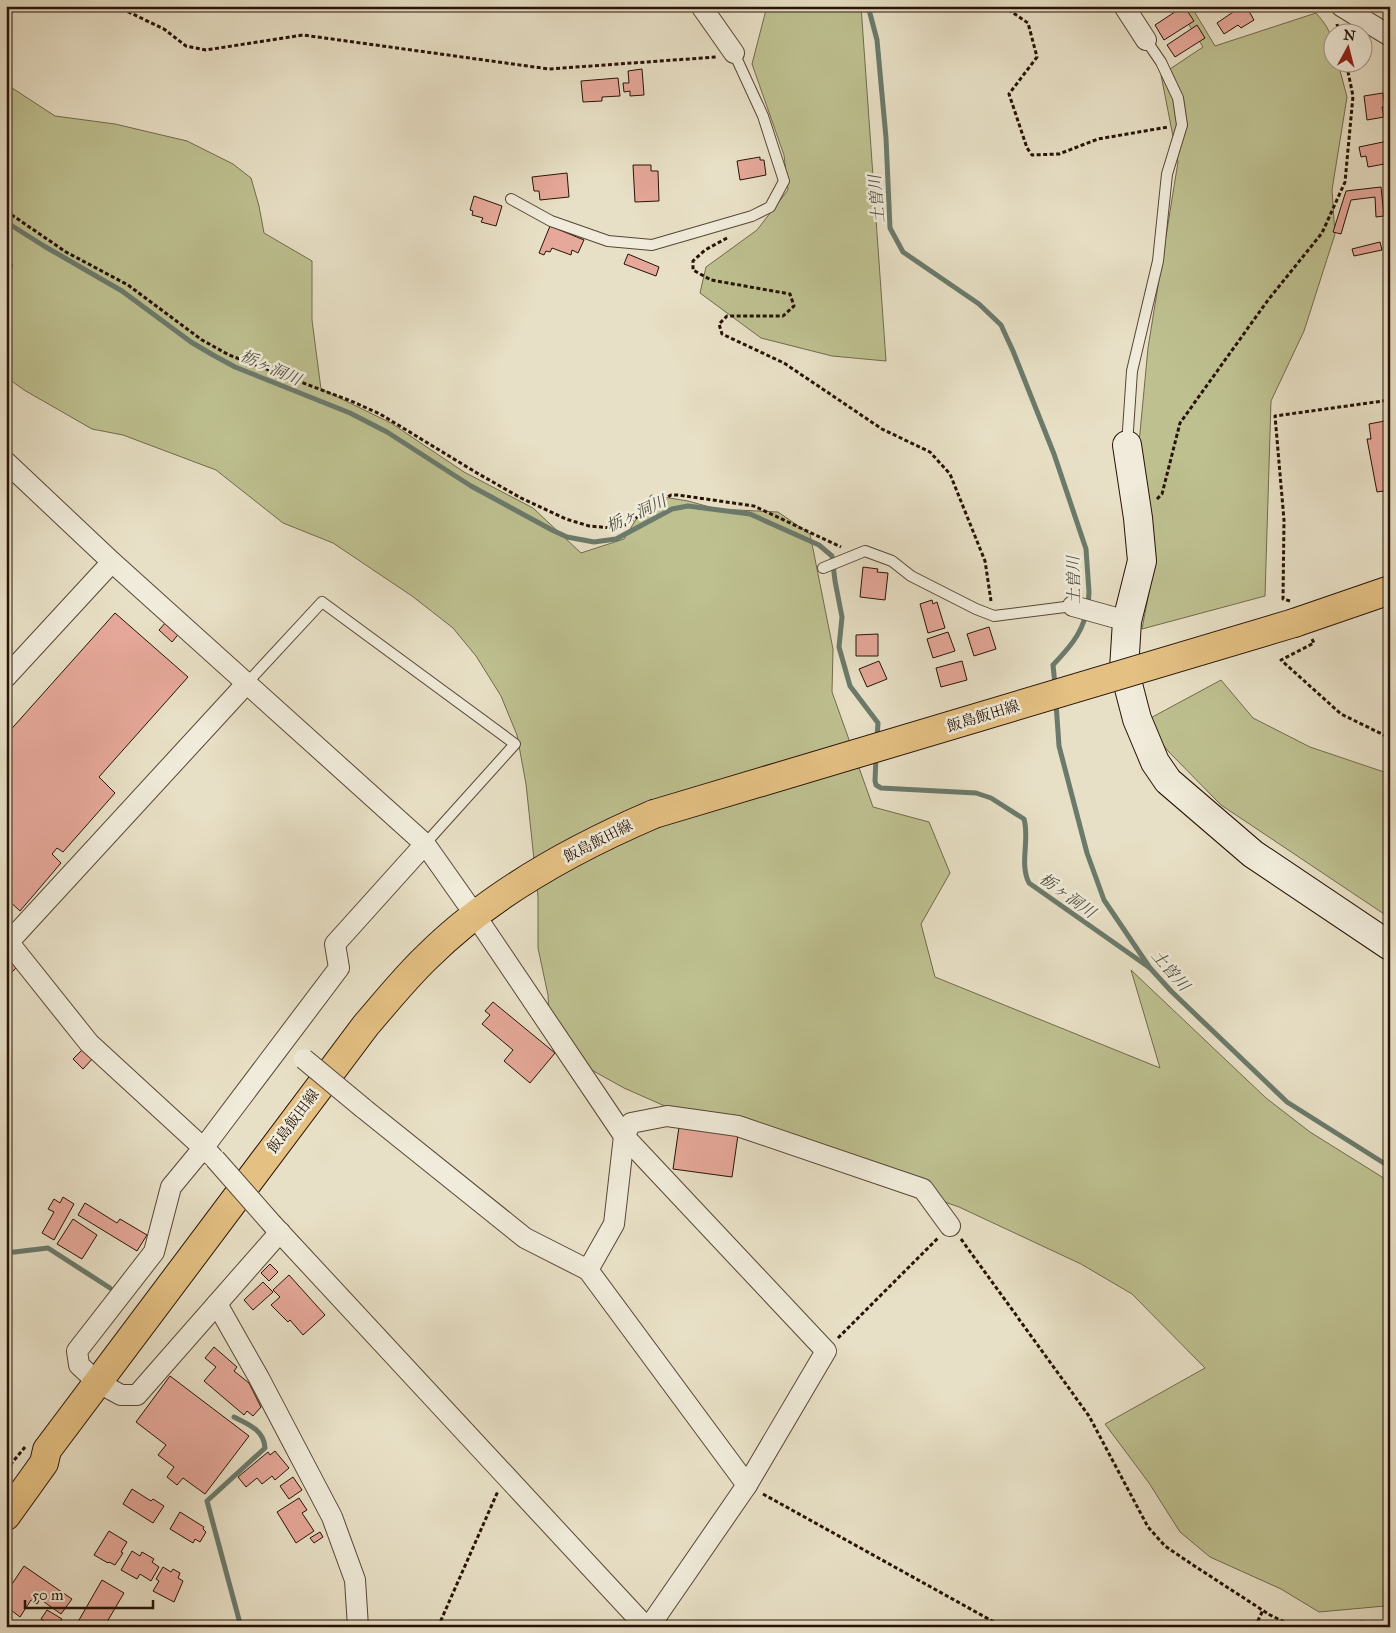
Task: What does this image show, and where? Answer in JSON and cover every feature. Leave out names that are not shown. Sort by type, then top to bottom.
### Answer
[{"type":"main road","name":"飯島飯田線","points":[[6,1494],[34,1458],[47,1450],[366,1025],[427,956],[475,915],[518,884],[612,832],[654,814],[1302,629],[1390,590]]},
{"type":"main road","name":"飯島飯田線","points":[[6,1516],[44,1462],[47,1450]]},
{"type":"street","points":[[701,6],[734,53]]},
{"type":"street","points":[[1124,6],[1146,40]]},
{"type":"street","points":[[1341,6],[1390,36]]},
{"type":"street","points":[[1127,445],[1138,518],[1142,561],[1127,621],[1124,669],[1137,719],[1155,762],[1168,782],[1253,854],[1390,946]]},
{"type":"street","points":[[6,462],[112,562],[425,844],[624,1136],[826,1351],[746,1485],[647,1627],[277,1229],[210,1153],[89,1042],[7,942],[247,684]]},
{"type":"street","points":[[6,677],[112,562]]},
{"type":"street","points":[[1073,606],[1127,621]]},
{"type":"street","points":[[277,1229],[217,1304],[137,1395],[120,1395],[97,1382],[79,1366],[77,1351],[154,1252],[171,1187],[210,1153],[284,1042],[339,968],[335,944],[425,844]]},
{"type":"street","points":[[284,1042],[363,1108],[526,1238],[588,1270],[746,1485]]},
{"type":"street","points":[[588,1270],[614,1224],[624,1136],[631,1123],[667,1116],[738,1126],[922,1189],[950,1226]]},
{"type":"street","points":[[217,1304],[259,1378],[332,1517],[355,1580],[358,1627]]},
{"type":"lane","points":[[1127,445],[1132,371],[1158,261],[1167,174],[1182,125],[1178,98],[1161,62],[1146,40]]},
{"type":"lane","points":[[511,199],[551,221],[608,241],[652,245],[752,216],[770,207],[784,181],[763,116],[734,53]]},
{"type":"lane","points":[[823,568],[865,551],[892,561],[912,576],[976,609],[994,616],[1073,606]]},
{"type":"lane","points":[[247,684],[322,602],[515,744],[425,844]]},
{"type":"path","points":[[116,6],[164,30],[186,46],[206,50],[303,35],[549,69],[725,57],[734,53]]},
{"type":"path","points":[[1003,6],[1028,23],[1037,57],[1008,94],[1027,148],[1032,155],[1059,154],[1098,139],[1182,125]]},
{"type":"path","points":[[1138,518],[1162,494],[1180,423],[1268,300],[1322,233],[1345,182],[1353,96],[1348,72]]},
{"type":"path","points":[[6,211],[66,252],[128,285],[202,340],[229,355],[352,401],[380,414],[492,481],[566,519],[589,526],[612,528],[625,525],[671,495],[678,495],[754,506],[836,546],[865,551]]},
{"type":"path","points":[[729,237],[705,250],[693,261],[693,270],[711,280],[790,294],[794,306],[783,316],[727,316],[719,324],[722,334],[784,363],[882,429],[930,452],[950,474],[985,561],[994,616]]},
{"type":"path","points":[[6,253],[12,263],[6,286]]},
{"type":"path","points":[[1282,599],[1284,520],[1275,416],[1390,400]]},
{"type":"path","points":[[1302,629],[1314,643],[1281,660],[1341,714],[1390,738]]},
{"type":"path","points":[[826,1351],[950,1226],[963,1241],[1089,1416],[1148,1527],[1165,1546],[1263,1610],[1294,1627]]},
{"type":"path","points":[[438,1627],[505,1475]]},
{"type":"path","points":[[746,1485],[1003,1627]]},
{"type":"path","points":[[1255,1627],[1263,1610]]},
{"type":"path","points":[[1335,1627],[1362,1622],[1379,1627]]},
{"type":"green space","points":[[767,6],[861,6],[886,361],[832,356],[761,338],[700,293],[706,267],[757,230],[788,190],[784,155],[752,64]]},
{"type":"green space","points":[[1177,6],[1191,6],[1215,46],[1316,13],[1324,24],[1324,72],[1340,72],[1347,97],[1332,190],[1335,234],[1304,331],[1271,401],[1265,596],[1142,629],[1154,566],[1139,443],[1148,348],[1178,162],[1161,75],[1203,47]]},
{"type":"green space","points":[[6,84],[55,116],[115,124],[187,141],[233,164],[251,178],[264,233],[312,261],[312,320],[321,389],[391,423],[464,472],[533,508],[581,553],[624,539],[651,495],[688,501],[717,509],[778,512],[810,534],[833,649],[832,692],[873,807],[929,822],[950,873],[921,924],[935,977],[1160,1068],[1131,970],[1266,1098],[1310,1132],[1390,1182],[1390,1609],[1385,1606],[1319,1612],[1281,1589],[1210,1557],[1180,1532],[1149,1483],[1105,1424],[1205,1368],[1132,1294],[1081,1264],[959,1207],[862,1173],[692,1118],[624,1088],[588,1068],[550,1031],[548,995],[538,948],[538,897],[526,784],[517,735],[501,696],[476,656],[453,628],[412,596],[333,543],[283,523],[216,470],[123,435],[92,429],[24,390],[6,377]]},
{"type":"green space","points":[[1221,680],[1253,718],[1310,747],[1390,774],[1390,918],[1221,805],[1168,751],[1145,721]]},
{"type":"building","points":[[1184,6],[1194,21],[1164,40],[1155,25]]},
{"type":"building","points":[[1238,6],[1246,6],[1254,20],[1241,28],[1238,25],[1224,34],[1217,23],[1239,8]]},
{"type":"building","points":[[1384,6],[1390,6],[1390,21],[1386,21]]},
{"type":"building","points":[[1197,25],[1205,38],[1175,57],[1167,45]]},
{"type":"building","points":[[642,69],[644,95],[630,96],[630,91],[624,92],[623,83],[629,83],[628,71]]},
{"type":"building","points":[[618,78],[620,96],[602,97],[602,101],[583,102],[581,81]]},
{"type":"building","points":[[1383,93],[1385,107],[1382,107],[1384,117],[1367,120],[1364,96]]},
{"type":"building","points":[[1388,141],[1390,163],[1368,167],[1366,156],[1361,157],[1359,147]]},
{"type":"building","points":[[760,157],[760,160],[764,160],[766,175],[740,180],[737,161]]},
{"type":"building","points":[[633,165],[651,165],[651,171],[658,171],[659,201],[635,202]]},
{"type":"building","points":[[567,173],[569,197],[540,200],[539,191],[534,191],[532,177]]},
{"type":"building","points":[[1381,187],[1384,216],[1376,217],[1375,197],[1351,200],[1341,234],[1333,232],[1346,191]]},
{"type":"building","points":[[474,196],[502,206],[496,226],[481,222],[483,218],[472,215],[473,211],[470,210]]},
{"type":"building","points":[[550,226],[584,240],[578,253],[572,250],[571,255],[552,248],[550,252],[546,251],[544,255],[539,253]]},
{"type":"building","points":[[1380,242],[1382,250],[1354,256],[1352,249]]},
{"type":"building","points":[[628,254],[659,267],[656,276],[624,264]]},
{"type":"building","points":[[1390,420],[1390,490],[1377,492],[1367,439],[1371,439],[1369,424]]},
{"type":"building","points":[[863,567],[878,569],[877,572],[888,573],[885,600],[860,597]]},
{"type":"building","points":[[932,600],[933,604],[937,602],[945,628],[928,633],[920,604]]},
{"type":"building","points":[[115,613],[188,677],[99,777],[115,793],[63,852],[57,848],[52,854],[61,863],[20,911],[6,898],[6,735]]},
{"type":"building","points":[[168,620],[181,631],[172,642],[159,630]]},
{"type":"building","points":[[989,627],[996,649],[974,656],[967,634]]},
{"type":"building","points":[[948,632],[955,651],[933,658],[927,639]]},
{"type":"building","points":[[878,634],[878,656],[856,656],[856,635]]},
{"type":"building","points":[[879,661],[887,679],[867,687],[859,669]]},
{"type":"building","points":[[962,661],[967,680],[941,687],[936,668]]},
{"type":"building","points":[[14,961],[18,966],[9,975],[6,972],[6,968]]},
{"type":"building","points":[[493,1002],[555,1053],[530,1083],[504,1061],[513,1050],[482,1024],[490,1015],[485,1011]]},
{"type":"building","points":[[84,1048],[94,1057],[83,1069],[73,1059]]},
{"type":"building","points":[[679,1127],[738,1135],[732,1177],[673,1169]]},
{"type":"building","points":[[63,1197],[74,1204],[54,1240],[42,1233],[54,1212],[48,1209],[54,1199],[60,1203]]},
{"type":"building","points":[[85,1203],[117,1223],[120,1219],[147,1235],[137,1251],[78,1215]]},
{"type":"building","points":[[73,1219],[97,1235],[82,1259],[57,1244]]},
{"type":"building","points":[[270,1264],[278,1272],[269,1281],[261,1273]]},
{"type":"building","points":[[289,1275],[325,1315],[303,1335],[290,1320],[288,1322],[271,1305],[280,1297],[273,1290]]},
{"type":"building","points":[[263,1282],[273,1292],[253,1310],[244,1300]]},
{"type":"building","points":[[214,1347],[237,1367],[234,1371],[249,1383],[261,1407],[253,1416],[247,1411],[244,1415],[204,1381],[216,1367],[205,1358]]},
{"type":"building","points":[[170,1376],[249,1436],[205,1494],[183,1478],[177,1485],[167,1477],[174,1467],[158,1455],[166,1445],[136,1422]]},
{"type":"building","points":[[275,1451],[289,1468],[275,1480],[272,1476],[262,1484],[257,1478],[246,1487],[238,1477],[268,1452],[270,1455]]},
{"type":"building","points":[[293,1477],[302,1490],[289,1499],[280,1486]]},
{"type":"building","points":[[132,1489],[151,1501],[153,1499],[164,1506],[153,1523],[123,1504]]},
{"type":"building","points":[[299,1498],[307,1510],[302,1513],[314,1531],[296,1543],[277,1512]]},
{"type":"building","points":[[180,1512],[204,1527],[203,1529],[206,1532],[200,1542],[195,1539],[193,1543],[170,1529]]},
{"type":"building","points":[[109,1531],[127,1542],[121,1552],[123,1553],[115,1565],[94,1555]]},
{"type":"building","points":[[320,1532],[323,1537],[314,1543],[310,1538]]},
{"type":"building","points":[[132,1551],[140,1556],[142,1552],[154,1559],[152,1562],[159,1567],[151,1581],[140,1574],[137,1579],[121,1570]]},
{"type":"building","points":[[24,1566],[72,1599],[61,1614],[40,1599],[37,1604],[31,1600],[20,1617],[11,1610],[8,1615],[6,1613],[6,1593]]},
{"type":"building","points":[[163,1567],[171,1572],[173,1569],[180,1573],[178,1578],[183,1581],[174,1602],[153,1591],[159,1581],[156,1579]]},
{"type":"building","points":[[102,1580],[124,1593],[104,1627],[75,1627]]},
{"type":"building","points":[[47,1610],[62,1619],[57,1627],[53,1627],[41,1619]]},
{"type":"waterway","name":"土曽川","points":[[868,6],[877,40],[886,138],[890,228],[903,252],[979,304],[1001,325],[1054,454],[1086,549],[1088,606]]},
{"type":"waterway","name":"栃ヶ洞川","points":[[6,222],[122,291],[191,342],[213,355],[235,367],[350,413],[387,432],[471,486],[567,537],[594,542],[616,539],[672,509],[688,506],[750,514],[819,545],[832,556],[842,617],[839,647],[850,686],[878,723],[877,738]]},
{"type":"waterway","name":"土曽川","points":[[1055,685],[1053,665],[1077,635],[1086,614]]},
{"type":"waterway","name":"土曽川","points":[[1056,703],[1059,746],[1087,853],[1104,900],[1150,968],[1171,991],[1287,1102],[1390,1167]]},
{"type":"waterway","name":"栃ヶ洞川","points":[[876,757],[875,781],[876,785],[881,788],[976,793],[991,798],[1024,819],[1026,827],[1025,868],[1029,883],[1150,968]]},
{"type":"waterway","points":[[6,1253],[48,1248],[110,1288]]},
{"type":"waterway","points":[[234,1417],[254,1428],[262,1437],[265,1448],[207,1501],[241,1627]]}]
